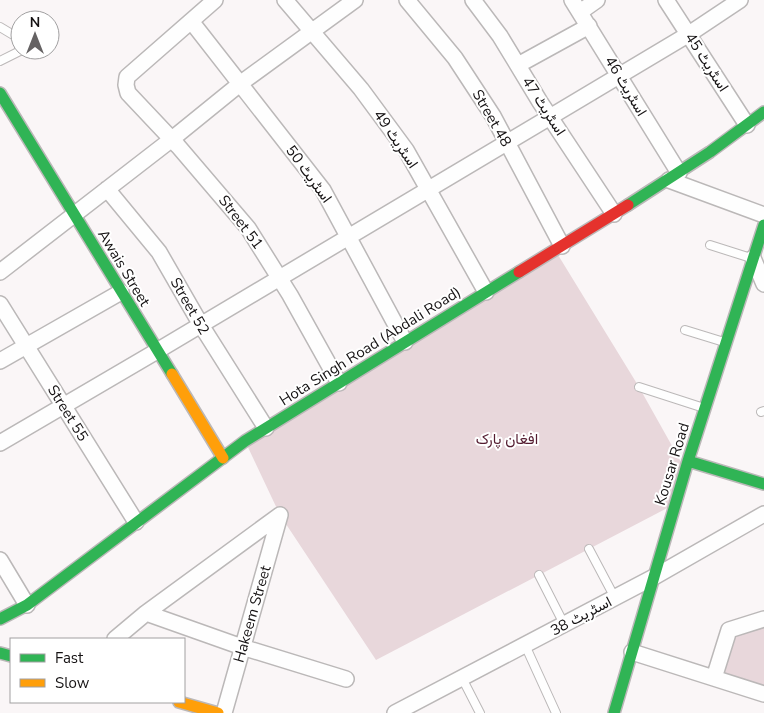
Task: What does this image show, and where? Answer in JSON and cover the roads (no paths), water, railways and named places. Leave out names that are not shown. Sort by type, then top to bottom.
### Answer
[{"type":"street","points":[[191,21],[216,0]]},
{"type":"street","name":"اسٹریٹ 49","points":[[285,0],[361,89],[406,150],[486,292]]},
{"type":"street","points":[[0,272],[172,139],[240,83],[355,0]]},
{"type":"street","name":"Street 48","points":[[407,0],[455,58],[493,116],[562,246]]},
{"type":"street","name":"اسٹریٹ 47","points":[[473,0],[500,36],[550,117],[614,214]]},
{"type":"street","points":[[576,6],[597,0]]},
{"type":"street","name":"اسٹریٹ 45","points":[[666,0],[747,124]]},
{"type":"street","points":[[0,443],[689,34],[740,0]]},
{"type":"street","name":"اسٹریٹ 46","points":[[576,6],[619,75],[674,176]]},
{"type":"street","name":"Street 51","points":[[191,21],[128,77],[126,85],[128,93],[172,139],[248,228],[280,278],[339,383]]},
{"type":"street","name":"اسٹریٹ 50","points":[[191,21],[323,190],[350,236],[406,342]]},
{"type":"street","points":[[518,66],[589,26]]},
{"type":"street","name":"Awais Street","points":[[0,93],[223,458]]},
{"type":"street","name":"Hota Singh Road (Abdali Road)","points":[[0,619],[27,605],[136,522],[266,428],[674,176],[764,112]]},
{"type":"street","points":[[674,176],[764,214]]},
{"type":"street","name":"Street 52","points":[[106,189],[159,252],[201,325],[266,428]]},
{"type":"street","name":"Kousar Road","points":[[614,713],[688,462],[764,225]]},
{"type":"street","points":[[753,258],[764,284]]},
{"type":"street","points":[[0,361],[121,292]]},
{"type":"street","name":"Street 55","points":[[0,304],[136,522]]},
{"type":"street","points":[[688,462],[764,484]]},
{"type":"street","name":"Hakeem Street","points":[[146,613],[280,514],[224,713]]},
{"type":"street","name":"اسٹریٹ 38","points":[[395,713],[654,577],[764,514]]},
{"type":"street","points":[[0,560],[27,605]]},
{"type":"street","points":[[116,638],[146,613],[346,679]]},
{"type":"street","points":[[714,678],[729,630],[764,620]]},
{"type":"street","points":[[632,652],[764,694]]},
{"type":"street","points":[[183,703],[218,713]]},
{"type":"lane","points":[[710,245],[753,258]]},
{"type":"lane","points":[[685,330],[726,342]]},
{"type":"lane","points":[[639,387],[705,408]]},
{"type":"lane","points":[[589,549],[615,598]]},
{"type":"lane","points":[[539,576],[564,624]]},
{"type":"lane","points":[[525,645],[556,713]]},
{"type":"lane","points":[[462,678],[480,713]]},
{"type":"park label","name":"افغان پارک","points":[[507,439]]}]
